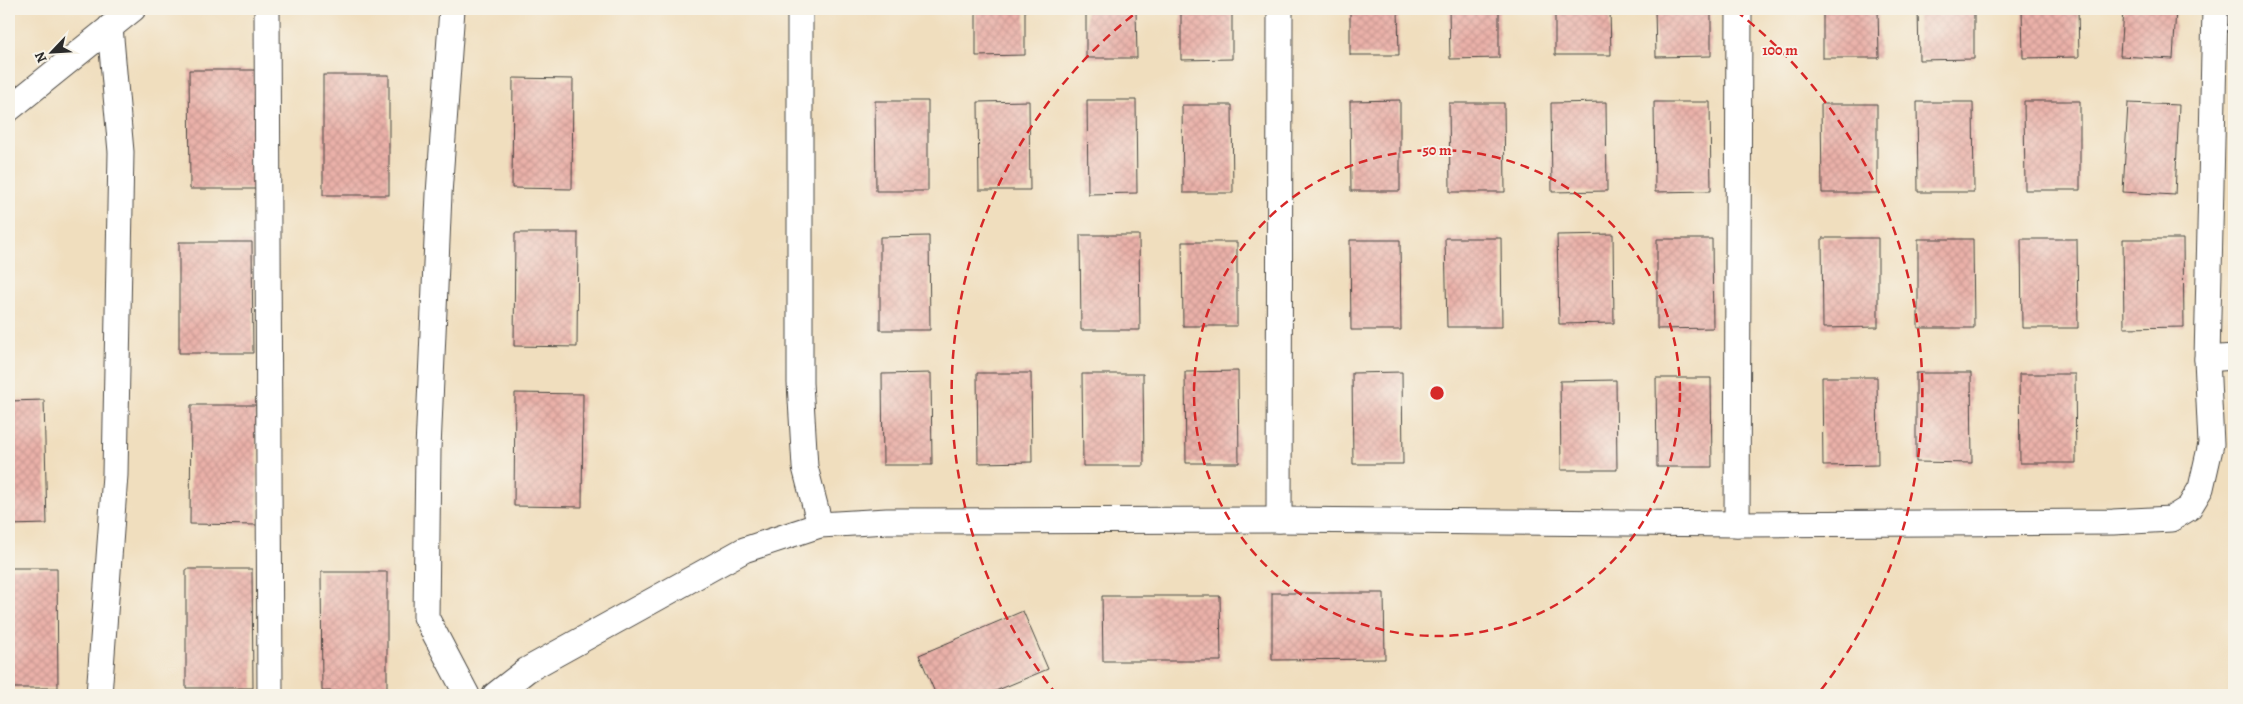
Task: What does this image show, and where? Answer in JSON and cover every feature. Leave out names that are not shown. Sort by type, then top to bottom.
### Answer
[{"type":"street","points":[[9,109],[133,9]]},
{"type":"street","points":[[267,9],[270,695]]},
{"type":"street","points":[[452,9],[438,204],[428,449],[426,617],[467,695]]},
{"type":"street","points":[[800,9],[800,383],[805,467],[820,525]]},
{"type":"street","points":[[1279,520],[1280,9]]},
{"type":"street","points":[[1737,524],[1739,9]]},
{"type":"street","points":[[494,695],[527,670],[744,550],[820,525],[886,521],[1279,520],[1737,524],[2113,522],[2171,519],[2189,508],[2201,488],[2211,444],[2207,359],[2215,9]]},
{"type":"street","points":[[100,695],[115,475],[121,162],[110,27]]},
{"type":"street","points":[[2207,359],[2234,357]]},
{"type":"building","points":[[976,9],[1025,9],[1025,55],[976,56]]},
{"type":"building","points":[[1086,9],[1136,9],[1137,58],[1086,58]]},
{"type":"building","points":[[1181,9],[1232,9],[1232,59],[1181,60]]},
{"type":"building","points":[[1350,9],[1398,9],[1399,55],[1350,55]]},
{"type":"building","points":[[1449,9],[1499,9],[1499,58],[1450,59]]},
{"type":"building","points":[[1555,9],[1610,9],[1611,55],[1555,55]]},
{"type":"building","points":[[1655,9],[1711,9],[1711,56],[1656,57]]},
{"type":"building","points":[[1823,9],[1878,9],[1879,58],[1823,58]]},
{"type":"building","points":[[1918,9],[1974,9],[1974,59],[1919,60]]},
{"type":"building","points":[[2022,9],[2078,9],[2079,57],[2023,58]]},
{"type":"building","points":[[2123,9],[2176,9],[2173,59],[2120,56]]},
{"type":"building","points":[[189,70],[255,70],[256,189],[190,189]]},
{"type":"building","points":[[323,75],[389,75],[389,195],[323,195]]},
{"type":"building","points":[[513,78],[573,79],[572,189],[512,188]]},
{"type":"building","points":[[1087,100],[1136,100],[1137,193],[1088,194]]},
{"type":"building","points":[[1400,100],[1400,191],[1351,191],[1350,101]]},
{"type":"building","points":[[875,101],[928,101],[928,191],[876,191]]},
{"type":"building","points":[[1029,101],[1030,190],[979,190],[978,102]]},
{"type":"building","points":[[2024,101],[2080,101],[2080,190],[2025,190]]},
{"type":"building","points":[[1606,102],[1607,191],[1552,192],[1551,103]]},
{"type":"building","points":[[1654,102],[1710,102],[1711,191],[1655,192]]},
{"type":"building","points":[[1917,102],[1973,102],[1974,192],[1918,192]]},
{"type":"building","points":[[1449,103],[1504,103],[1505,192],[1450,192]]},
{"type":"building","points":[[2128,103],[2179,105],[2175,195],[2123,192]]},
{"type":"building","points":[[1821,104],[1877,104],[1877,193],[1822,193]]},
{"type":"building","points":[[1182,105],[1232,105],[1233,193],[1183,193]]},
{"type":"building","points":[[515,233],[578,233],[577,347],[514,346]]},
{"type":"building","points":[[1613,234],[1614,323],[1559,324],[1557,235]]},
{"type":"building","points":[[1080,235],[1139,235],[1140,330],[1081,330]]},
{"type":"building","points":[[929,236],[930,330],[880,330],[880,237]]},
{"type":"building","points":[[1445,238],[1501,238],[1502,327],[1447,327]]},
{"type":"building","points":[[1822,238],[1878,238],[1878,327],[1823,328]]},
{"type":"building","points":[[1657,239],[1712,239],[1713,328],[1657,329]]},
{"type":"building","points":[[1918,239],[1973,239],[1974,328],[1918,328]]},
{"type":"building","points":[[2021,239],[2077,239],[2078,328],[2022,328]]},
{"type":"building","points":[[2123,239],[2183,239],[2184,327],[2124,328]]},
{"type":"building","points":[[1350,240],[1400,240],[1401,330],[1351,330]]},
{"type":"building","points":[[179,242],[252,242],[253,353],[179,353]]},
{"type":"building","points":[[1182,242],[1237,242],[1237,326],[1183,326]]},
{"type":"building","points":[[1238,371],[1239,463],[1186,463],[1185,372]]},
{"type":"building","points":[[1402,372],[1403,464],[1353,464],[1352,373]]},
{"type":"building","points":[[931,373],[932,465],[883,465],[882,374]]},
{"type":"building","points":[[977,373],[1031,373],[1032,462],[978,463]]},
{"type":"building","points":[[1916,373],[1971,373],[1972,463],[1916,462]]},
{"type":"building","points":[[1082,374],[1143,374],[1144,466],[1083,466]]},
{"type":"building","points":[[2019,374],[2075,374],[2076,463],[2020,463]]},
{"type":"building","points":[[1822,377],[1877,377],[1878,465],[1823,466]]},
{"type":"building","points":[[1656,378],[1711,378],[1712,467],[1657,467]]},
{"type":"building","points":[[1616,380],[1617,470],[1561,470],[1560,381]]},
{"type":"building","points":[[515,393],[583,394],[582,507],[514,506]]},
{"type":"building","points":[[44,400],[47,524],[9,525],[9,401]]},
{"type":"building","points":[[191,405],[256,405],[257,525],[190,524]]},
{"type":"building","points":[[9,568],[57,568],[58,688],[9,688]]},
{"type":"building","points":[[186,569],[252,569],[253,688],[186,688]]},
{"type":"building","points":[[321,572],[387,572],[387,692],[322,691]]},
{"type":"building","points":[[1272,593],[1384,593],[1385,659],[1272,660]]},
{"type":"building","points":[[1102,596],[1220,596],[1221,661],[1103,661]]},
{"type":"building","points":[[1023,611],[1048,669],[986,695],[936,695],[919,655]]}]
